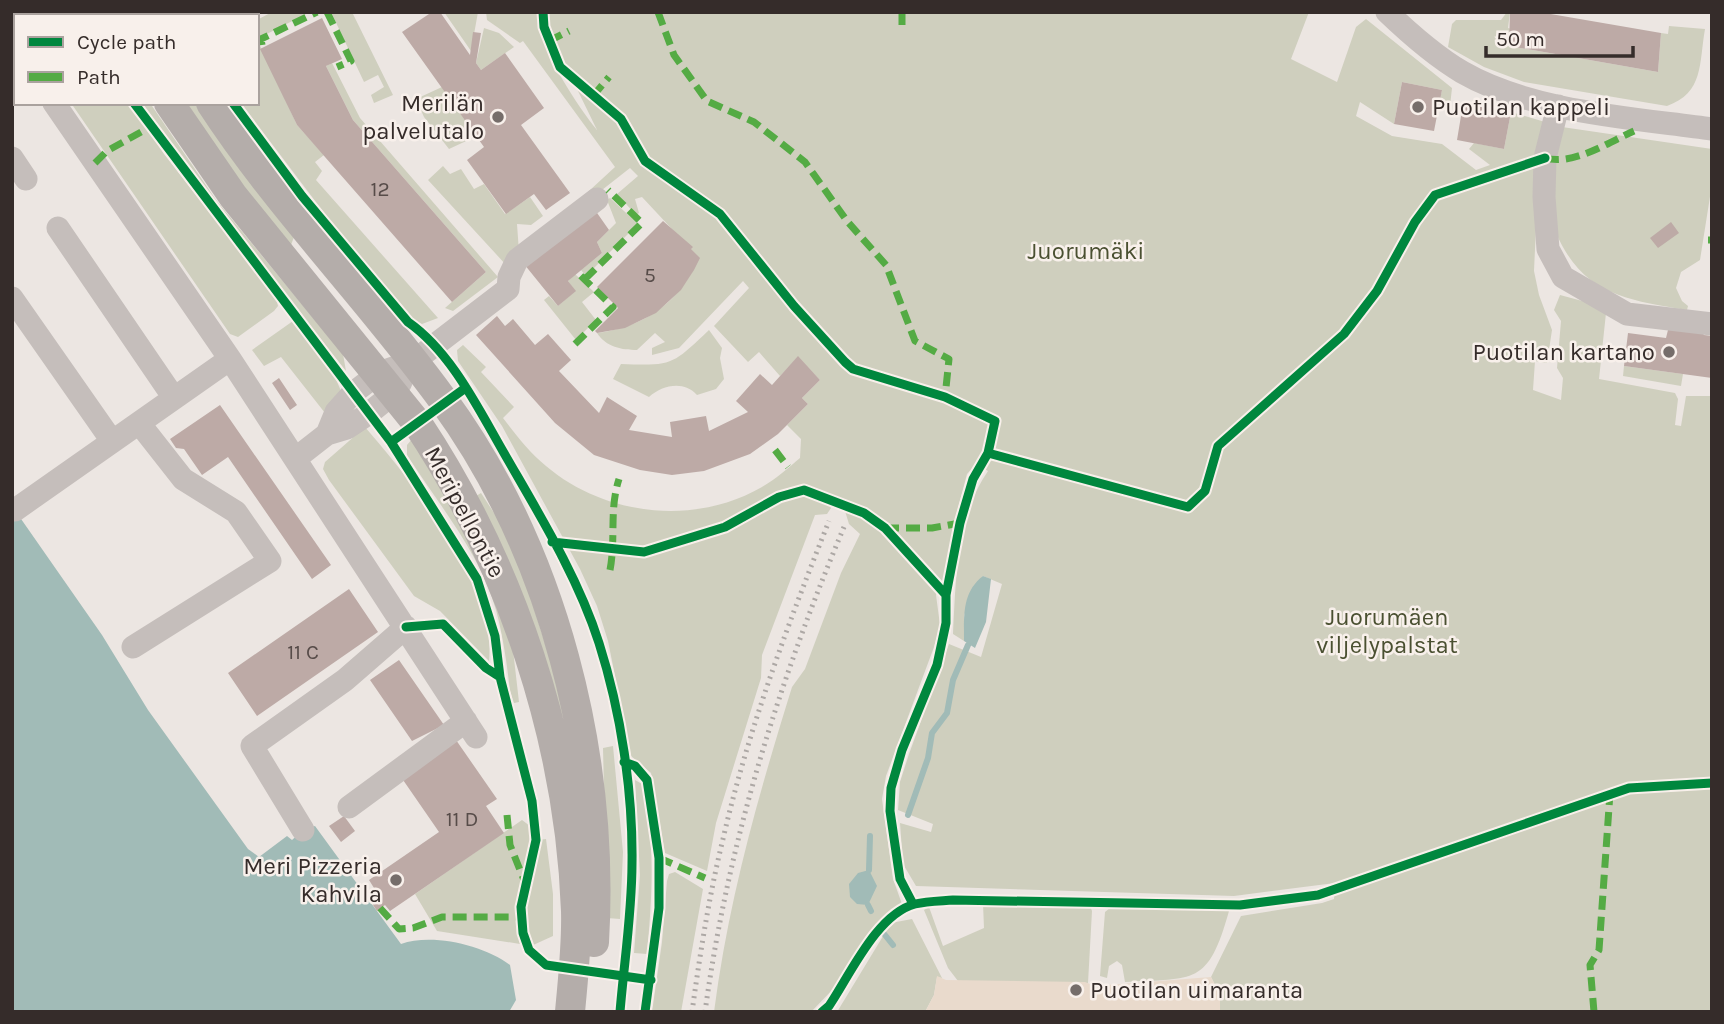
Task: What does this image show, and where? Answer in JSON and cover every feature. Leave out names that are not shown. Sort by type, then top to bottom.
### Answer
[{"type":"main road","name":"Meripellontie","points":[[170,105],[233,196],[387,383],[442,462],[470,512],[513,607],[533,668],[563,806],[584,958]]},
{"type":"main road","name":"Meripellontie","points":[[212,105],[267,184],[445,402],[496,487],[544,596],[562,652],[580,729],[593,822],[596,914],[584,958]]},
{"type":"main road","points":[[570,1012],[584,958]]},
{"type":"main road","points":[[584,958],[589,1012]]},
{"type":"street","points":[[1387,12],[1464,73],[1494,86],[1558,106],[1712,129]]},
{"type":"street","points":[[55,105],[230,359],[471,729],[349,807]]},
{"type":"street","points":[[1558,106],[1545,158],[1544,197],[1548,249],[1563,277],[1627,314],[1712,324]]},
{"type":"street","points":[[12,158],[26,179]]},
{"type":"street","points":[[295,459],[327,434],[347,428],[387,383],[515,290],[509,277],[517,260],[597,199]]},
{"type":"street","points":[[58,228],[174,398]]},
{"type":"street","points":[[12,298],[112,441]]},
{"type":"street","points":[[15,510],[230,359]]},
{"type":"street","points":[[133,647],[270,561],[236,512],[183,479],[139,423]]},
{"type":"street","points":[[303,830],[252,746],[345,680],[407,627]]},
{"type":"green space","points":[[272,12],[310,12],[259,38],[259,19]]},
{"type":"green space","points":[[331,12],[352,12],[393,95],[374,103],[371,95],[384,87],[378,75],[364,82]]},
{"type":"green space","points":[[444,12],[478,12],[471,51]]},
{"type":"green space","points":[[486,12],[1309,12],[1291,59],[1337,82],[1356,27],[1366,19],[1452,88],[1450,106],[1439,104],[1442,90],[1402,82],[1394,124],[1360,102],[1356,116],[1392,136],[1442,144],[1476,170],[1490,165],[1469,149],[1474,143],[1504,149],[1511,112],[1562,127],[1712,149],[1712,184],[1700,260],[1681,272],[1676,288],[1682,301],[1688,306],[1687,310],[1626,298],[1609,291],[1579,270],[1556,233],[1536,227],[1534,271],[1539,295],[1552,330],[1547,363],[1535,361],[1533,390],[1561,400],[1563,378],[1557,368],[1561,321],[1554,310],[1560,295],[1586,302],[1606,313],[1599,379],[1675,393],[1678,399],[1675,425],[1681,426],[1686,396],[1712,396],[1712,1012],[1176,1012],[1220,995],[1211,977],[1241,916],[1334,899],[1335,883],[1234,896],[916,886],[903,864],[900,823],[931,832],[933,824],[898,810],[900,782],[949,644],[981,657],[1002,584],[983,576],[964,615],[964,641],[953,634],[957,571],[964,529],[969,508],[988,471],[976,464],[967,474],[953,527],[945,577],[936,595],[940,625],[934,647],[886,776],[882,799],[893,879],[902,904],[874,927],[837,985],[811,1012],[714,1012],[736,888],[756,808],[792,687],[805,669],[841,573],[860,534],[849,524],[845,511],[827,502],[831,508],[827,514],[815,515],[762,655],[761,678],[716,823],[707,871],[665,853],[651,773],[631,756],[608,641],[597,606],[580,569],[502,426],[458,361],[457,350],[463,345],[486,367],[481,372],[514,407],[503,418],[546,466],[569,483],[595,496],[651,510],[680,511],[708,507],[736,499],[777,477],[800,458],[801,439],[787,425],[808,404],[802,398],[820,380],[798,357],[780,376],[759,352],[748,362],[714,326],[749,288],[743,281],[679,348],[652,355],[652,348],[665,342],[655,333],[637,350],[615,347],[601,338],[597,333],[631,325],[659,310],[682,287],[699,258],[642,197],[635,199],[639,213],[636,215],[617,194],[638,176],[630,168],[574,212],[577,202],[615,167],[523,41],[520,43],[487,20]],"holes":[[[540,13],[597,130],[579,106],[550,56],[540,25]]]},
{"type":"green space","points":[[1510,12],[1508,28],[1512,29],[1509,46],[1658,72],[1661,33],[1668,34],[1669,26],[1705,29],[1698,75],[1688,93],[1667,106],[1524,82],[1484,67],[1448,47],[1452,24],[1456,20],[1501,20]]},
{"type":"green space","points":[[484,28],[499,33],[514,47],[481,70],[476,63]]},
{"type":"green space","points":[[259,43],[297,125],[324,155],[315,162],[322,171],[316,180],[438,318],[422,324],[409,317],[328,218],[243,105],[259,105]]},
{"type":"green space","points":[[332,63],[360,118],[498,277],[453,311],[445,308],[486,272],[353,120],[326,66]]},
{"type":"green space","points":[[442,87],[477,136],[449,149],[424,117],[416,99]]},
{"type":"green space","points":[[72,105],[131,105],[164,154],[276,298],[278,306],[274,311],[238,337],[230,334]]},
{"type":"green space","points":[[143,105],[151,105],[216,200],[343,354],[346,371],[210,199]]},
{"type":"green space","points":[[182,105],[197,105],[294,237],[291,245],[279,236]]},
{"type":"green space","points":[[443,166],[450,174],[461,169],[474,189],[484,184],[505,214],[530,197],[543,216],[531,225],[517,224],[519,252],[507,266],[428,180]]},
{"type":"green space","points":[[610,198],[638,224],[586,276],[581,270],[602,253],[597,242],[616,223],[607,200]]},
{"type":"green space","points":[[575,274],[594,292],[582,302],[596,320],[576,340],[544,300],[549,296],[558,306],[575,291],[568,281]]},
{"type":"green space","points":[[293,321],[335,377],[341,391],[325,413],[281,357],[264,366],[252,350]]},
{"type":"green space","points":[[709,330],[722,348],[720,358],[724,379],[716,389],[697,395],[686,387],[673,386],[649,397],[613,379],[621,364],[662,363],[679,357]]},
{"type":"green space","points":[[1624,366],[1683,374],[1681,386],[1623,376]]},
{"type":"green space","points":[[365,427],[427,505],[466,568],[480,600],[488,631],[489,661],[440,611],[414,596],[323,469],[325,462]]},
{"type":"green space","points":[[412,439],[466,526],[513,650],[519,702],[514,703],[510,691],[501,630],[489,589],[469,549],[407,455],[407,445]]},
{"type":"green space","points":[[481,493],[513,542],[568,716],[559,717],[476,496]]},
{"type":"green space","points":[[613,746],[623,852],[620,919],[607,918],[603,748]]},
{"type":"green space","points":[[635,780],[642,784],[651,847],[647,954],[634,953],[640,875]]},
{"type":"green space","points":[[522,820],[530,826],[530,836],[518,903],[517,930],[520,944],[437,931],[415,894]]},
{"type":"green space","points":[[546,839],[553,894],[553,936],[531,946],[524,911],[538,840]]},
{"type":"green space","points":[[675,872],[703,889],[681,1012],[652,1012],[667,881],[669,874]]},
{"type":"green space","points":[[983,904],[1090,906],[1092,911],[1088,983],[958,981],[948,968],[924,910],[929,907],[943,946],[984,928]]},
{"type":"green space","points":[[1110,908],[1220,908],[1229,911],[1214,953],[1195,973],[1168,980],[1125,982],[1122,965],[1117,961],[1109,966],[1107,978],[1100,976],[1105,912]]},
{"type":"green space","points":[[912,919],[942,978],[937,977],[934,995],[925,1012],[837,1012],[891,923]]},
{"type":"sand","name":"Puotilan uimaranta","points":[[937,976],[946,980],[1085,982],[1095,986],[1211,977],[1220,995],[1220,1012],[925,1012],[934,995]]},
{"type":"water","points":[[12,506],[102,635],[148,710],[248,849],[259,857],[287,836],[292,840],[303,830],[315,826],[401,944],[427,940],[457,943],[486,952],[510,965],[516,1000],[509,1012],[12,1012]]},
{"type":"water","points":[[983,576],[991,579],[986,622],[975,648],[964,641],[964,614],[971,589]]},
{"type":"water","points":[[869,870],[877,886],[868,905],[857,904],[850,897],[849,884],[858,873]]},
{"type":"pier","points":[[604,983],[601,1012],[547,1012],[549,985]]},
{"type":"building","name":"Merilän palvelutalo","points":[[432,12],[440,12],[470,55],[473,32],[481,33],[476,63],[481,70],[505,53],[544,108],[521,125],[570,193],[546,210],[534,194],[506,214],[467,160],[484,147],[402,32]]},
{"type":"building","points":[[1510,12],[1539,12],[1661,33],[1658,72],[1509,46]]},
{"type":"building","points":[[322,18],[342,59],[326,66],[353,120],[486,272],[452,302],[297,125],[260,49]]},
{"type":"building","name":"Puotilan kappeli","points":[[1402,82],[1442,90],[1434,131],[1394,124]]},
{"type":"building","points":[[1463,104],[1511,112],[1504,149],[1457,140]]},
{"type":"building","points":[[595,210],[609,230],[597,242],[602,253],[568,281],[576,291],[558,306],[524,264]]},
{"type":"building","points":[[663,221],[693,247],[691,249],[700,258],[694,270],[681,290],[656,313],[625,328],[597,333],[595,331],[618,308],[597,287]]},
{"type":"building","points":[[1671,222],[1679,233],[1658,248],[1650,238]]},
{"type":"building","points":[[497,316],[505,326],[513,319],[535,345],[548,334],[571,360],[559,371],[599,413],[607,397],[637,416],[629,430],[672,437],[670,422],[706,416],[709,431],[748,412],[736,401],[760,374],[772,385],[798,356],[820,380],[802,398],[808,404],[778,434],[750,454],[704,471],[672,475],[640,470],[594,455],[555,423],[476,335]]},
{"type":"building","name":"Puotilan kartano","points":[[1698,326],[1704,335],[1712,336],[1712,378],[1624,366],[1628,333],[1666,338],[1668,330]]},
{"type":"building","points":[[279,378],[297,405],[290,410],[272,383]]},
{"type":"building","points":[[220,405],[331,565],[312,579],[228,457],[202,475],[184,449],[176,448],[170,439]]},
{"type":"building","points":[[349,589],[378,632],[257,716],[228,673]]},
{"type":"building","points":[[399,660],[444,725],[412,741],[370,680]]},
{"type":"building","points":[[456,740],[497,799],[486,806],[504,833],[390,911],[385,905],[377,911],[371,902],[379,896],[369,880],[439,832],[401,777]]},
{"type":"building","points":[[344,816],[355,831],[341,842],[329,826]]},
{"type":"waterway","points":[[908,815],[928,758],[932,733],[947,713],[953,680],[968,645]]},
{"type":"waterway","points":[[869,870],[870,836]]},
{"type":"waterway","points":[[868,905],[871,911]]},
{"type":"waterway","points":[[885,935],[893,945]]},
{"type":"railway","points":[[692,1012],[709,903],[744,758],[770,678],[829,521]]},
{"type":"railway","points":[[705,1012],[727,887],[758,765],[798,645],[844,527]]},
{"type":"marked path","points":[[262,45],[261,39],[317,12]]},
{"type":"marked path","points":[[327,12],[351,61],[337,67]]},
{"type":"marked path","points":[[658,12],[674,55],[707,101],[754,122],[805,162],[847,221],[886,265],[915,341],[949,359],[945,397]]},
{"type":"marked path","points":[[902,12],[902,25]]},
{"type":"marked path","points":[[549,41],[569,31]]},
{"type":"marked path","points":[[593,96],[609,77]]},
{"type":"marked path","points":[[95,163],[107,151],[150,127]]},
{"type":"marked path","points":[[1545,158],[1556,160],[1579,156],[1634,131]]},
{"type":"marked path","points":[[585,279],[642,223],[608,190]]},
{"type":"marked path","points":[[575,344],[613,307],[577,272]]},
{"type":"marked path","points":[[775,450],[788,467]]},
{"type":"marked path","points":[[610,570],[614,502],[619,479]]},
{"type":"marked path","points":[[885,528],[932,528],[960,523]]},
{"type":"marked path","points":[[1594,1012],[1590,965],[1599,950],[1610,793]]},
{"type":"marked path","points":[[507,815],[510,845],[526,885]]},
{"type":"marked path","points":[[659,858],[705,878]]},
{"type":"marked path","points":[[380,908],[399,929],[413,928],[442,917],[521,917]]},
{"type":"cycle path","points":[[543,12],[544,27],[560,67],[621,119],[645,161],[720,214],[794,306],[853,369],[945,397],[995,421],[988,453],[1188,507],[1205,491],[1218,446],[1344,334],[1377,291],[1415,222],[1435,195],[1545,158]]},
{"type":"cycle path","points":[[136,105],[391,442],[477,579],[495,636],[500,677],[532,801],[536,840],[521,907],[523,933],[529,950],[546,965],[651,980]]},
{"type":"cycle path","points":[[234,105],[302,196],[408,322],[423,334],[450,365],[474,400],[544,523],[580,594],[607,669],[628,780],[632,882],[620,1012]]},
{"type":"cycle path","points":[[391,442],[464,389]]},
{"type":"cycle path","points":[[913,904],[900,879],[890,811],[891,788],[902,750],[937,665],[946,623],[946,595],[960,523],[973,479],[988,453]]},
{"type":"cycle path","points":[[552,542],[644,552],[725,527],[779,497],[804,490],[864,513],[885,528],[946,595]]},
{"type":"cycle path","points":[[406,627],[443,624],[486,668],[500,677]]},
{"type":"cycle path","points":[[624,762],[635,766],[647,780],[659,858],[659,908],[645,1012]]},
{"type":"cycle path","points":[[822,1012],[829,1006],[877,932],[901,910],[915,904],[953,900],[1240,905],[1318,895],[1629,788],[1712,783]]},
{"type":"place","name":"Puotilan kappeli","points":[[1418,107]]},
{"type":"place","name":"Merilän palvelutalo","points":[[498,117]]},
{"type":"place","name":"Puotilan kartano","points":[[1669,352]]},
{"type":"place","name":"Meri Pizzeria Kahvila","points":[[396,880]]},
{"type":"place","name":"Puotilan uimaranta","points":[[1076,990]]},
{"type":"park label","name":"Juorumäki","points":[[1086,251]]},
{"type":"park label","name":"Juorumäen viljelypalstat","points":[[1387,631]]}]
